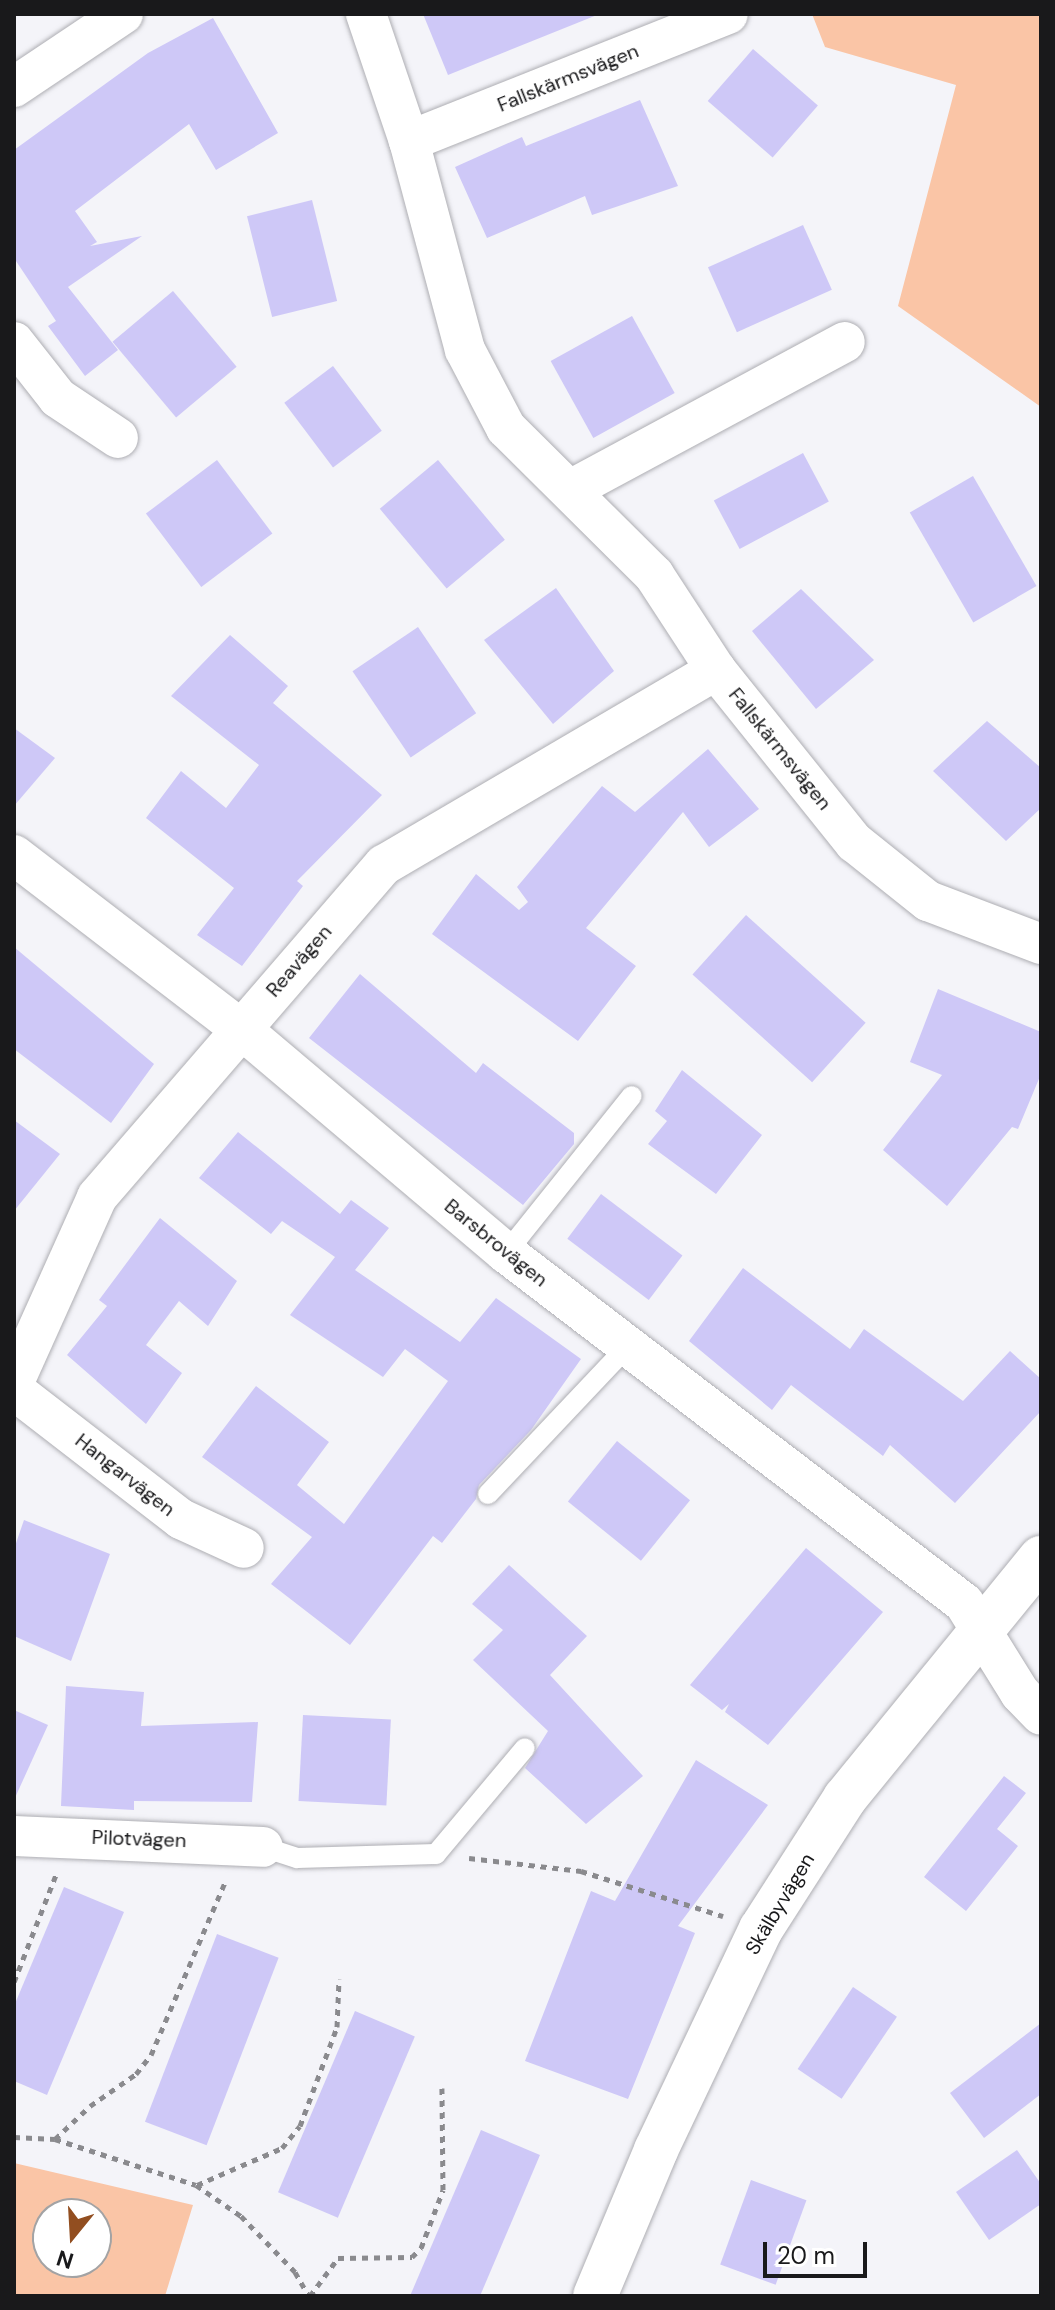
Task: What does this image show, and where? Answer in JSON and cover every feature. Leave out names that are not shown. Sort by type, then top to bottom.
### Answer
[{"type":"street","points":[[14,87],[123,14]]},
{"type":"street","name":"Fallskärmsvägen","points":[[366,14],[409,141],[465,350],[506,428],[654,575],[716,670],[854,842],[928,901],[1041,944]]},
{"type":"street","name":"Fallskärmsvägen","points":[[409,141],[728,14]]},
{"type":"street","points":[[14,342],[58,398],[118,438]]},
{"type":"street","points":[[570,490],[845,342]]},
{"type":"street","name":"Reavägen","points":[[14,1382],[97,1197],[384,865],[716,670]]},
{"type":"street","name":"Barsbrovägen","points":[[14,855],[241,1029],[506,1253],[964,1603],[982,1627],[1020,1693],[1041,1715]]},
{"type":"street","name":"Hangarvägen","points":[[14,1390],[181,1519],[244,1548]]},
{"type":"street","name":"Skälbyvägen","points":[[595,2296],[656,2150],[761,1929],[845,1798],[1041,1558]]},
{"type":"street","name":"Pilotvägen","points":[[14,1836],[253,1846]]},
{"type":"lane","points":[[506,1253],[632,1096]]},
{"type":"lane","points":[[488,1494],[627,1347]]},
{"type":"lane","points":[[253,1846],[297,1858],[436,1854],[525,1748]]},
{"type":"path","points":[[14,1982],[58,1870],[62,1836]]},
{"type":"path","points":[[55,2139],[90,2106],[136,2074],[151,2055],[253,1846]]},
{"type":"path","points":[[436,1854],[581,1871],[761,1929]]},
{"type":"path","points":[[196,2185],[282,2148],[300,2126],[337,2027],[339,1979]]},
{"type":"path","points":[[14,2137],[55,2139],[196,2185],[241,2216],[295,2272],[309,2296],[338,2258],[412,2257],[421,2248],[443,2190],[442,2088]]},
{"type":"shaded area","points":[[812,14],[1041,14],[1041,407],[898,306],[956,85],[825,47]]},
{"type":"shaded area","points":[[14,2163],[193,2205],[165,2296],[14,2296]]},
{"type":"building","points":[[423,14],[597,14],[597,15],[448,75]]},
{"type":"building","points":[[213,18],[278,133],[216,170],[189,124],[75,211],[97,242],[90,246],[142,236],[68,287],[118,350],[85,376],[48,326],[56,321],[14,258],[14,150],[148,53]]},
{"type":"building","points":[[753,49],[818,105],[773,157],[708,101]]},
{"type":"building","points":[[640,100],[678,186],[592,215],[585,196],[487,238],[455,167],[522,137],[526,146]]},
{"type":"building","points":[[312,200],[337,301],[272,317],[247,216]]},
{"type":"building","points":[[803,225],[832,290],[737,332],[708,267]]},
{"type":"building","points":[[173,291],[237,367],[176,418],[112,342]]},
{"type":"building","points":[[632,316],[675,393],[593,438],[551,361]]},
{"type":"building","points":[[333,366],[382,431],[333,467],[284,403]]},
{"type":"building","points":[[803,453],[829,502],[740,549],[714,500]]},
{"type":"building","points":[[217,460],[272,533],[201,587],[146,514]]},
{"type":"building","points":[[438,460],[505,540],[447,589],[380,509]]},
{"type":"building","points":[[973,476],[1036,586],[973,622],[910,512]]},
{"type":"building","points":[[556,588],[614,671],[553,724],[484,640]]},
{"type":"building","points":[[801,589],[874,660],[816,709],[752,631]]},
{"type":"building","points":[[418,627],[476,713],[411,757],[353,671]]},
{"type":"building","points":[[230,635],[288,686],[273,703],[382,795],[297,881],[303,886],[242,966],[197,935],[234,888],[146,818],[181,771],[226,808],[259,765],[171,696]]},
{"type":"building","points":[[987,721],[1041,768],[1041,808],[1006,841],[933,771]]},
{"type":"building","points":[[14,728],[55,758],[14,806]]},
{"type":"building","points":[[708,749],[759,809],[709,847],[683,812],[586,928],[636,966],[578,1041],[432,934],[476,874],[519,910],[528,902],[517,887],[602,786],[635,812]]},
{"type":"building","points":[[746,915],[866,1023],[812,1082],[692,974]]},
{"type":"building","points":[[14,947],[154,1064],[111,1123],[14,1049]]},
{"type":"building","points":[[360,974],[476,1073],[483,1063],[574,1133],[574,1144],[523,1205],[309,1038]]},
{"type":"building","points":[[938,989],[1041,1032],[1041,1074],[1018,1129],[1012,1127],[947,1206],[883,1150],[942,1075],[910,1062]]},
{"type":"building","points":[[682,1070],[762,1135],[716,1194],[648,1144],[667,1121],[655,1111]]},
{"type":"building","points":[[14,1120],[60,1154],[14,1211]]},
{"type":"building","points":[[238,1132],[340,1214],[351,1200],[389,1228],[355,1270],[460,1342],[496,1298],[581,1359],[531,1430],[479,1485],[476,1499],[442,1543],[433,1536],[350,1645],[271,1584],[312,1537],[202,1457],[256,1386],[329,1442],[297,1485],[344,1524],[448,1381],[405,1349],[383,1377],[290,1315],[335,1257],[282,1221],[271,1234],[199,1178]]},
{"type":"building","points":[[601,1194],[682,1255],[649,1300],[567,1239]]},
{"type":"building","points":[[160,1218],[237,1281],[208,1326],[179,1301],[146,1345],[182,1373],[146,1424],[67,1355],[107,1306],[99,1300]]},
{"type":"building","points":[[743,1268],[850,1349],[864,1329],[963,1401],[1010,1351],[1041,1379],[1041,1411],[955,1503],[890,1445],[883,1456],[791,1385],[772,1410],[689,1341]]},
{"type":"building","points":[[617,1441],[690,1500],[641,1561],[568,1502]]},
{"type":"building","points":[[24,1520],[110,1554],[71,1661],[14,1636],[14,1549]]},
{"type":"building","points":[[806,1548],[883,1612],[768,1745],[725,1712],[729,1704],[722,1710],[690,1685]]},
{"type":"building","points":[[509,1565],[587,1636],[550,1675],[643,1776],[586,1824],[525,1768],[548,1731],[473,1660],[503,1630],[472,1604]]},
{"type":"building","points":[[66,1686],[144,1692],[141,1726],[258,1722],[252,1802],[134,1801],[134,1810],[61,1806]]},
{"type":"building","points":[[14,1710],[48,1725],[14,1800]]},
{"type":"building","points":[[303,1715],[391,1720],[386,1805],[298,1801]]},
{"type":"building","points":[[696,1760],[768,1805],[678,1926],[695,1933],[628,2099],[525,2061],[591,1891],[615,1901]]},
{"type":"building","points":[[1004,1776],[1026,1793],[997,1829],[1018,1846],[966,1911],[924,1877]]},
{"type":"building","points":[[64,1887],[124,1912],[47,2095],[14,2081],[14,2006]]},
{"type":"building","points":[[217,1934],[279,1958],[207,2145],[145,2122]]},
{"type":"building","points":[[853,1987],[897,2017],[842,2099],[798,2069]]},
{"type":"building","points":[[355,2011],[415,2036],[338,2218],[278,2192]]},
{"type":"building","points":[[1041,2023],[1041,2094],[984,2138],[950,2093]]},
{"type":"building","points":[[481,2130],[540,2155],[480,2296],[410,2296]]},
{"type":"building","points":[[1017,2150],[1041,2184],[1041,2204],[989,2240],[956,2192]]},
{"type":"building","points":[[751,2180],[806,2200],[776,2285],[720,2265]]}]
